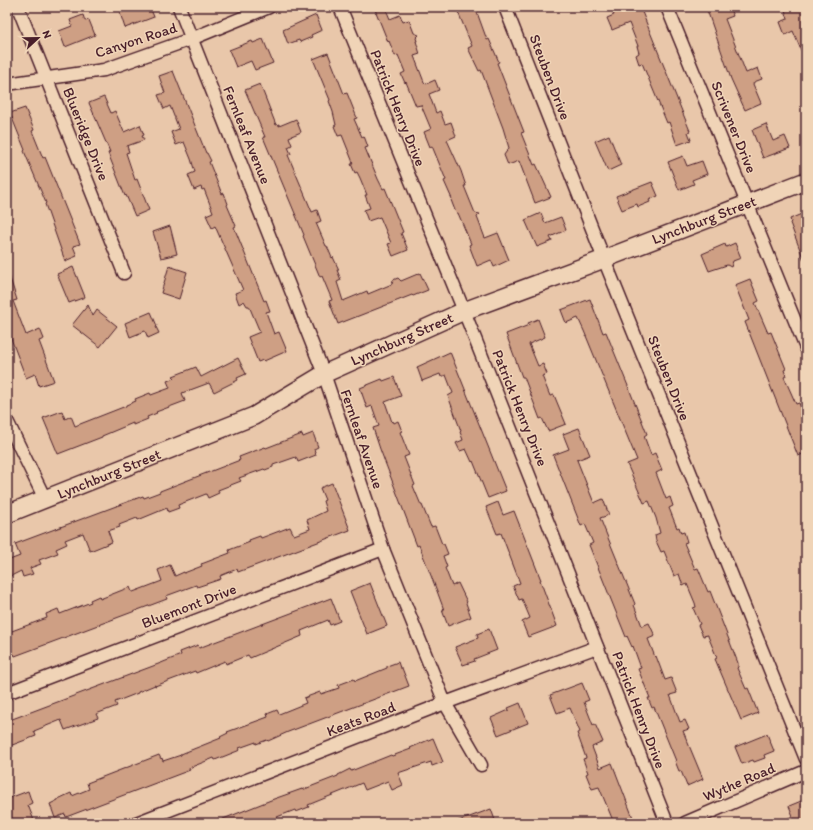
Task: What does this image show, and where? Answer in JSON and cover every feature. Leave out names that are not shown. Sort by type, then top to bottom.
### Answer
[{"type":"street","name":"Blueridge Drive","points":[[18,7],[124,274]]},
{"type":"street","name":"Fernleaf Avenue","points":[[179,7],[324,374],[383,550],[445,703],[481,764]]},
{"type":"street","name":"Canyon Road","points":[[7,84],[104,70],[191,39],[268,7]]},
{"type":"street","name":"Patrick Henry Drive","points":[[340,7],[464,311],[667,823]]},
{"type":"street","name":"Steuben Drive","points":[[505,7],[604,259],[806,759]]},
{"type":"street","name":"Scrivener Drive","points":[[667,7],[806,348]]},
{"type":"street","name":"Lynchburg Street","points":[[7,514],[254,416],[324,374],[464,311],[806,181]]},
{"type":"street","points":[[7,420],[45,499]]},
{"type":"street","name":"Bluemont Drive","points":[[7,693],[383,550]]},
{"type":"street","name":"Keats Road","points":[[136,823],[445,703],[598,647]]},
{"type":"street","name":"Wythe Road","points":[[685,823],[806,771]]},
{"type":"building","points":[[135,7],[150,7],[154,17],[125,28],[120,13]]},
{"type":"building","points":[[374,7],[385,7],[390,19],[400,15],[403,22],[409,20],[414,33],[419,35],[416,38],[416,41],[420,54],[414,56],[424,82],[426,84],[435,80],[439,90],[429,94],[436,113],[440,111],[445,124],[451,122],[456,136],[447,140],[461,171],[466,186],[464,186],[475,213],[480,214],[477,217],[485,238],[498,233],[509,260],[494,267],[491,260],[477,266],[469,245],[471,244],[458,213],[456,213],[444,181],[446,180],[432,146],[430,147],[424,132],[431,129],[421,105],[416,106],[406,82],[405,83],[401,74],[405,72],[398,55],[395,56],[389,41],[388,42]]},
{"type":"building","points":[[456,7],[475,7],[487,40],[489,39],[499,62],[497,63],[524,132],[521,133],[534,165],[536,164],[551,197],[535,203],[519,161],[508,165],[504,155],[509,148],[503,128],[481,70],[479,71],[468,48],[472,46]]},
{"type":"building","points":[[611,7],[640,7],[690,131],[688,132],[691,140],[677,145],[669,122],[667,123],[642,63],[639,64],[636,55],[639,53],[638,46],[629,23],[612,30],[607,18],[614,15]]},
{"type":"building","points":[[706,7],[729,7],[733,16],[725,19],[746,73],[758,68],[762,79],[754,82],[753,84],[761,103],[745,110],[731,79]]},
{"type":"building","points":[[784,7],[802,7],[806,19],[806,62],[793,31],[785,35],[780,22],[788,19]]},
{"type":"building","points":[[83,15],[85,21],[89,20],[95,35],[65,47],[59,31],[72,26],[70,20]]},
{"type":"building","points":[[316,15],[322,30],[311,35],[312,37],[300,42],[299,40],[288,44],[283,30]]},
{"type":"building","points":[[263,39],[273,63],[255,70],[251,61],[236,67],[229,50],[252,41],[253,43]]},
{"type":"building","points":[[328,53],[344,94],[347,93],[357,118],[354,119],[362,137],[364,136],[368,147],[365,148],[383,189],[385,188],[403,232],[401,233],[408,250],[393,256],[388,244],[391,243],[380,217],[368,221],[364,210],[370,208],[365,195],[367,195],[357,172],[355,173],[351,164],[353,164],[352,160],[342,135],[338,136],[334,126],[336,125],[329,101],[330,100],[313,59]]},
{"type":"building","points":[[173,71],[206,153],[211,161],[209,162],[222,194],[224,193],[228,204],[227,205],[236,226],[234,227],[264,301],[266,300],[270,311],[266,312],[274,334],[279,332],[287,351],[264,361],[258,362],[248,337],[260,332],[249,306],[247,306],[244,301],[239,304],[235,293],[243,290],[215,226],[212,228],[206,215],[213,212],[204,189],[202,190],[201,187],[194,190],[188,175],[195,172],[191,159],[184,142],[176,145],[171,132],[179,129],[170,106],[164,109],[158,95],[165,93],[159,76]]},
{"type":"building","points":[[260,84],[276,125],[279,124],[279,126],[296,119],[301,132],[289,137],[292,145],[288,147],[291,154],[288,155],[312,212],[317,210],[321,221],[316,223],[339,270],[337,270],[341,280],[337,282],[343,301],[367,291],[368,294],[392,284],[393,280],[398,278],[401,281],[420,273],[428,290],[338,324],[329,301],[332,300],[322,276],[320,277],[303,236],[304,235],[245,90]]},
{"type":"building","points":[[104,97],[111,113],[115,111],[124,132],[140,125],[144,135],[142,136],[144,140],[127,146],[129,152],[126,153],[135,180],[137,179],[149,210],[135,216],[126,195],[125,196],[108,153],[110,152],[89,103]]},
{"type":"building","points":[[25,108],[34,130],[32,131],[43,158],[45,157],[80,244],[73,246],[77,256],[65,261],[45,204],[46,203],[10,113]]},
{"type":"building","points":[[766,124],[773,141],[785,136],[790,148],[763,158],[752,130]]},
{"type":"building","points":[[609,135],[621,165],[608,171],[595,141]]},
{"type":"building","points":[[683,156],[687,166],[702,161],[707,174],[692,180],[694,184],[679,190],[668,162]]},
{"type":"building","points":[[652,182],[658,196],[649,200],[650,202],[638,207],[637,204],[622,210],[616,196]]},
{"type":"building","points":[[806,212],[805,263],[790,223],[790,219]]},
{"type":"building","points":[[541,213],[545,223],[561,217],[566,230],[550,237],[552,241],[537,247],[525,220]]},
{"type":"building","points":[[170,226],[177,254],[161,258],[153,232]]},
{"type":"building","points":[[735,243],[741,258],[733,261],[731,267],[727,265],[709,271],[702,254],[725,244],[726,247]]},
{"type":"building","points":[[169,266],[187,272],[179,299],[161,293]]},
{"type":"building","points":[[73,267],[85,297],[69,303],[57,274]]},
{"type":"building","points":[[7,275],[9,275],[17,300],[13,301],[26,335],[40,329],[44,339],[39,341],[54,381],[39,386],[35,374],[26,378],[7,328]]},
{"type":"building","points":[[750,279],[759,301],[755,303],[768,333],[771,332],[786,369],[784,370],[786,376],[784,377],[796,404],[799,403],[803,413],[800,414],[806,430],[806,453],[798,456],[745,322],[749,320],[735,285]]},
{"type":"building","points":[[590,299],[603,333],[606,332],[647,434],[644,436],[651,455],[655,453],[662,470],[656,473],[666,499],[670,497],[673,506],[669,508],[677,528],[679,527],[681,533],[684,532],[687,542],[684,543],[695,569],[698,568],[708,592],[710,591],[738,663],[737,668],[746,689],[748,688],[758,713],[741,720],[715,659],[717,658],[708,635],[703,636],[698,625],[700,624],[693,608],[696,607],[695,603],[687,584],[683,586],[679,574],[674,576],[664,551],[661,552],[656,541],[655,535],[660,533],[656,518],[649,501],[644,503],[627,464],[637,460],[584,331],[578,318],[566,323],[561,310]]},
{"type":"building","points":[[88,305],[93,316],[97,310],[117,326],[100,347],[72,325]]},
{"type":"building","points":[[151,312],[159,333],[148,338],[145,331],[130,337],[125,323]]},
{"type":"building","points":[[538,319],[545,337],[529,344],[538,366],[543,364],[547,374],[542,376],[550,396],[554,395],[566,424],[548,431],[542,418],[540,419],[506,334],[529,325],[528,323]]},
{"type":"building","points":[[450,352],[506,491],[488,498],[473,461],[472,462],[466,449],[460,451],[456,443],[463,440],[448,396],[453,393],[446,375],[441,377],[440,374],[422,381],[417,367]]},
{"type":"building","points":[[238,358],[246,374],[237,378],[238,380],[214,392],[209,383],[182,393],[185,401],[156,412],[157,413],[147,417],[148,419],[133,425],[133,423],[58,454],[43,418],[62,411],[65,419],[71,416],[75,426],[126,406],[136,401],[135,399],[150,393],[151,395],[170,388],[167,381],[175,378],[173,376],[196,367],[201,377]]},
{"type":"building","points":[[394,377],[401,396],[385,402],[392,422],[393,421],[394,423],[398,421],[402,431],[400,432],[409,455],[404,457],[415,485],[413,486],[431,527],[435,526],[442,544],[444,544],[448,554],[443,556],[447,567],[445,568],[452,586],[458,583],[467,602],[466,603],[471,617],[448,626],[437,591],[419,545],[417,546],[380,449],[373,428],[379,426],[372,406],[367,408],[360,388],[382,379],[383,381]]},
{"type":"building","points":[[579,428],[590,455],[577,460],[594,503],[603,499],[609,515],[600,518],[635,604],[634,605],[642,626],[649,623],[655,636],[648,639],[665,680],[671,678],[677,693],[670,695],[680,722],[685,720],[689,729],[683,731],[703,779],[687,786],[681,771],[679,771],[654,707],[652,708],[648,698],[650,698],[638,669],[641,668],[633,646],[632,647],[627,636],[626,637],[589,545],[593,543],[585,524],[581,526],[553,455],[569,449],[563,434]]},
{"type":"building","points":[[313,433],[318,447],[314,449],[316,455],[298,462],[296,457],[273,465],[273,467],[239,478],[241,481],[218,490],[219,493],[208,498],[206,494],[178,505],[179,508],[168,512],[167,508],[138,520],[137,518],[119,525],[120,527],[108,531],[112,542],[90,551],[83,533],[65,540],[67,544],[56,549],[58,553],[39,560],[41,564],[30,568],[33,574],[23,577],[21,571],[11,576],[7,566],[7,561],[20,556],[15,544],[143,496],[144,498],[160,492],[240,460],[239,457],[265,447],[266,448],[302,434],[303,437]]},
{"type":"building","points":[[332,483],[350,530],[238,572],[237,569],[220,576],[221,579],[197,587],[196,585],[166,596],[167,599],[15,656],[14,654],[11,656],[10,654],[7,655],[7,638],[11,636],[9,632],[47,618],[46,614],[58,609],[60,614],[91,602],[90,600],[99,596],[100,599],[130,587],[133,592],[162,581],[158,570],[170,565],[175,576],[184,573],[202,566],[201,564],[230,553],[229,550],[250,542],[249,540],[260,536],[261,538],[290,527],[294,535],[310,529],[307,520],[326,511],[323,501],[325,500],[320,488]]},
{"type":"building","points":[[498,502],[503,515],[514,511],[557,626],[528,637],[522,622],[530,618],[522,599],[519,600],[513,586],[520,583],[501,533],[497,534],[486,507]]},
{"type":"building","points":[[370,583],[387,626],[367,634],[350,591]]},
{"type":"building","points":[[331,598],[340,621],[330,625],[328,620],[301,631],[302,636],[250,658],[248,655],[226,664],[225,661],[196,673],[195,671],[155,685],[115,702],[117,706],[96,714],[98,718],[65,730],[61,720],[34,731],[36,736],[7,747],[7,721],[161,663],[181,655],[180,652],[198,645],[199,648]]},
{"type":"building","points":[[489,629],[497,650],[463,665],[455,647],[478,638],[477,634]]},
{"type":"building","points":[[398,662],[409,686],[268,741],[267,740],[256,744],[256,742],[239,748],[240,750],[189,768],[190,770],[66,817],[65,814],[55,818],[50,804],[71,793],[72,796],[89,789],[87,783],[159,755],[163,761],[181,755],[221,738],[220,737],[228,733],[227,732],[268,717],[267,714],[277,710],[279,714],[306,703],[304,698],[320,692],[321,694],[339,688],[338,685],[354,679],[355,681]]},
{"type":"building","points":[[582,683],[589,700],[584,702],[593,725],[595,724],[603,742],[592,747],[600,768],[612,763],[635,823],[614,823],[599,787],[592,789],[586,774],[588,773],[583,759],[586,758],[577,733],[580,732],[570,708],[557,713],[550,695]]},
{"type":"building","points":[[520,703],[528,723],[498,735],[491,718]]},
{"type":"building","points":[[767,734],[774,751],[764,755],[765,758],[742,764],[735,747]]},
{"type":"building","points":[[433,738],[443,762],[432,766],[431,762],[398,773],[403,785],[392,790],[388,781],[365,790],[362,783],[308,805],[309,807],[296,812],[295,810],[277,817],[278,823],[213,823],[338,776],[350,769],[351,771],[391,755],[392,756],[411,749],[410,748]]},
{"type":"building","points":[[28,791],[32,803],[28,805],[35,823],[12,823],[7,809],[7,799]]},
{"type":"building","points":[[806,799],[806,823],[777,823],[793,816],[789,806]]},
{"type":"building","points":[[491,809],[496,823],[456,823],[456,822]]}]
